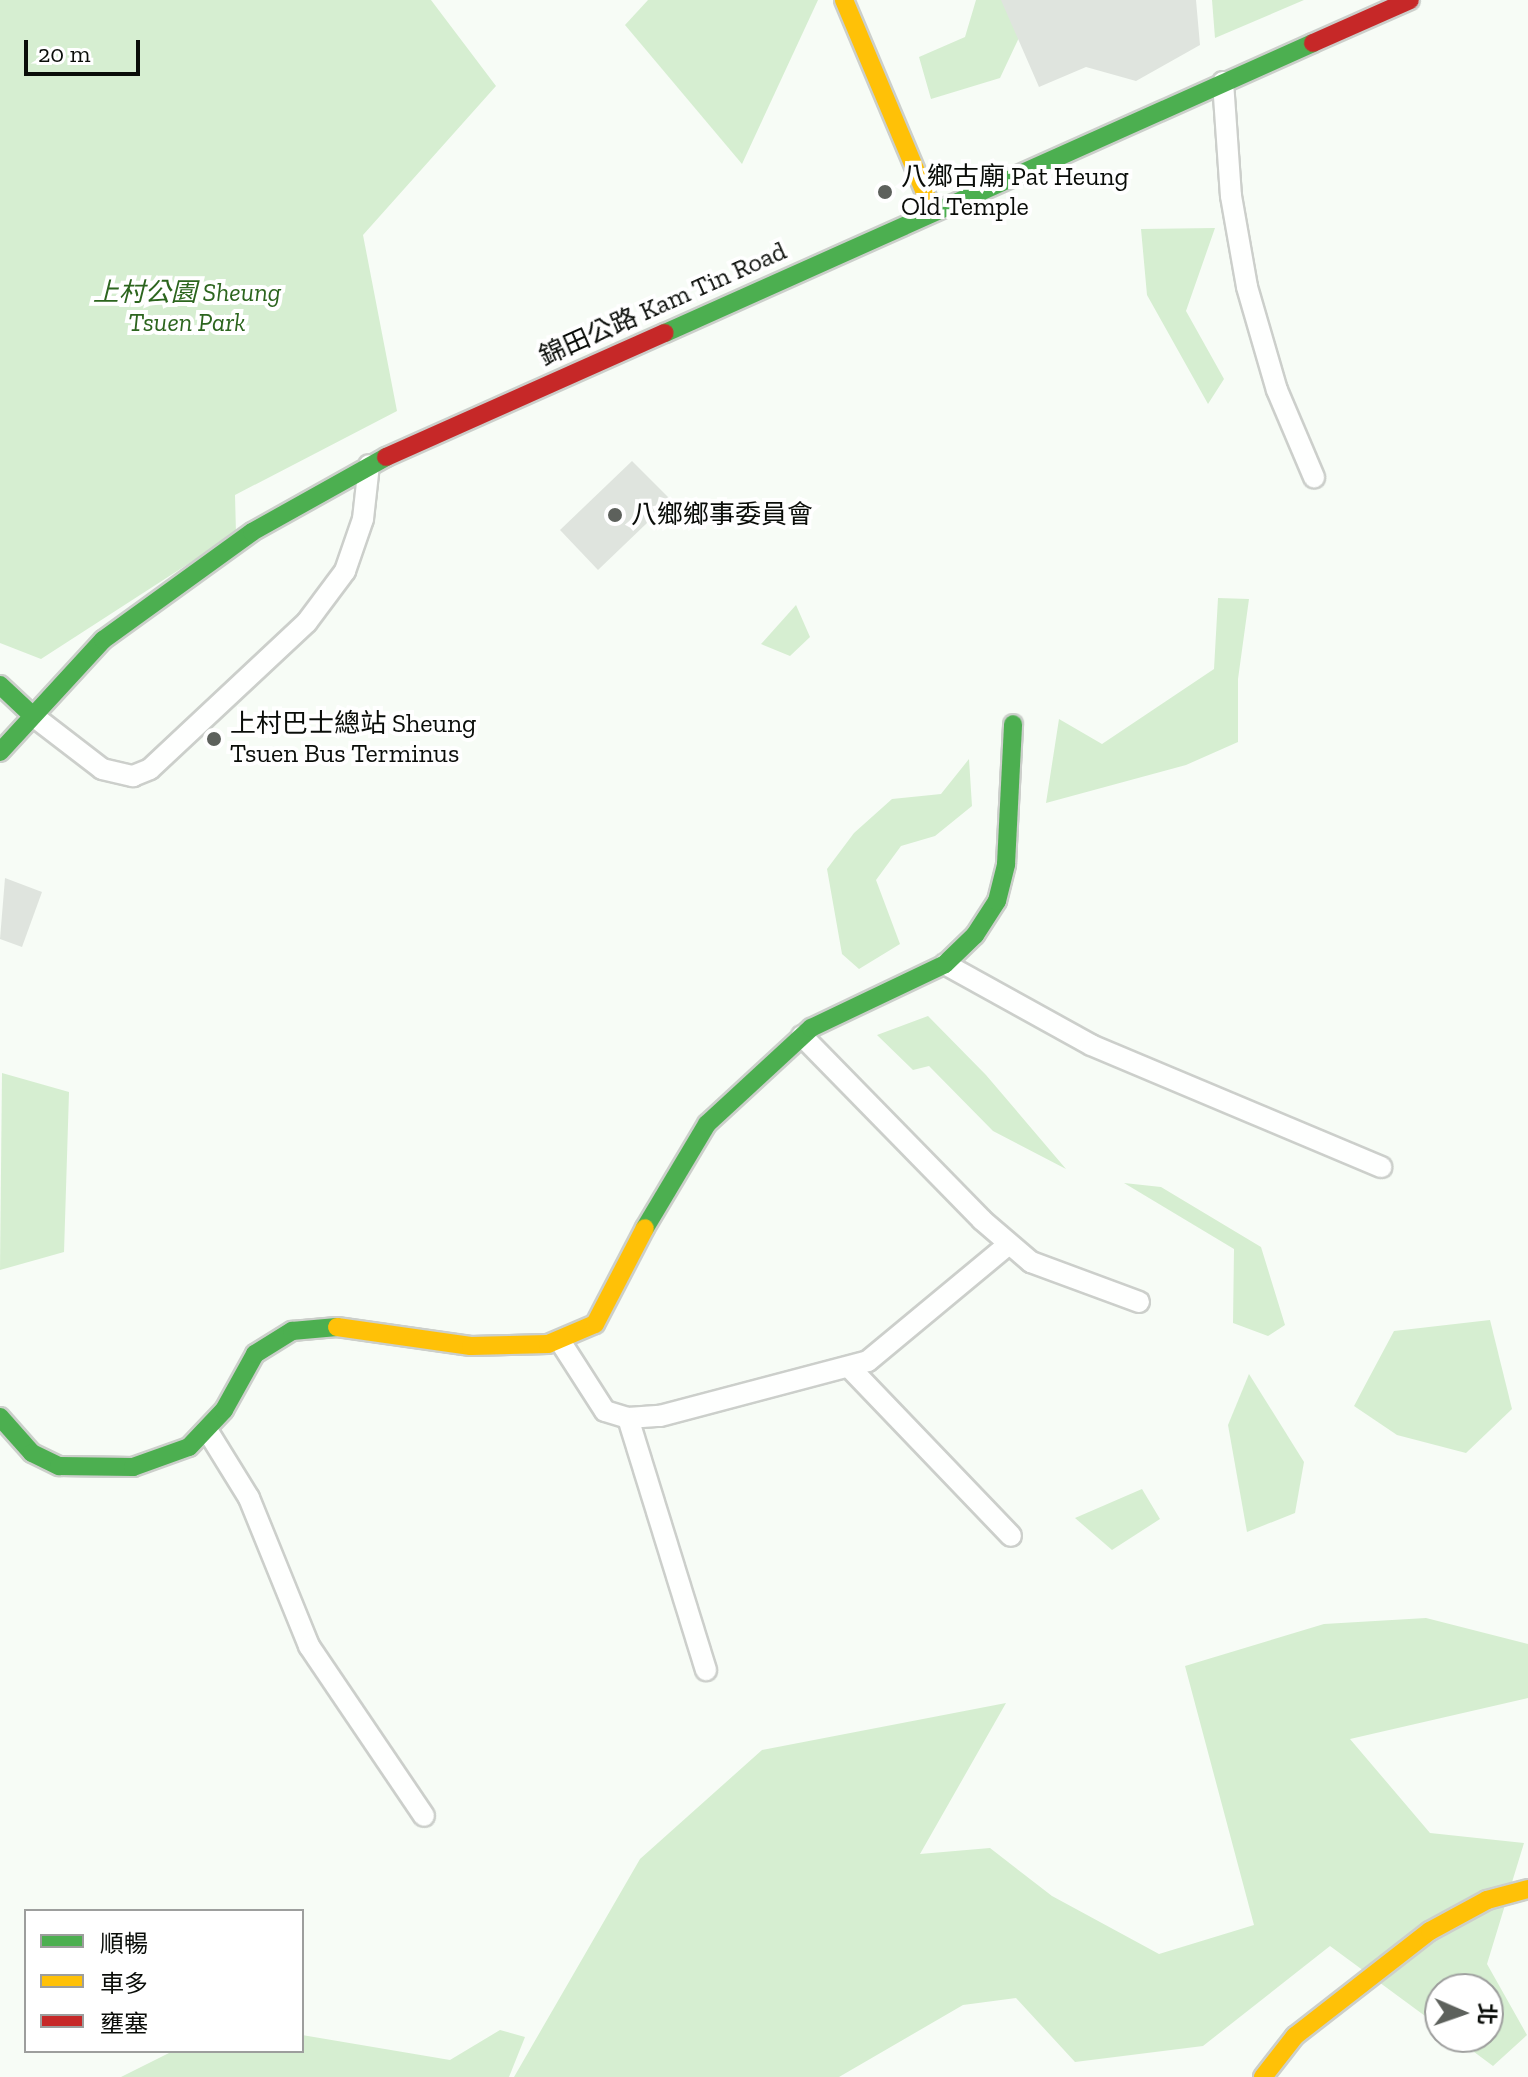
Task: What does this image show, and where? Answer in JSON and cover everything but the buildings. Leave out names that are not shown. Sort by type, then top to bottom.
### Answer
[{"type":"street","points":[[844,0],[932,209]]},
{"type":"street","name":"錦田公路 Kam Tin Road","points":[[0,752],[103,640],[252,532],[369,465],[932,209],[1410,0]]},
{"type":"street","points":[[0,685],[32,715]]},
{"type":"street","points":[[0,1417],[32,1453],[84,1470],[172,1459],[207,1430],[255,1354],[292,1331],[358,1325],[471,1346],[560,1341],[595,1324],[611,1303],[656,1204],[707,1124],[802,1036],[856,1003],[945,964],[997,901],[1010,831],[1013,724]]},
{"type":"street","points":[[1263,2077],[1295,2036],[1430,1931],[1487,1900],[1528,1889]]},
{"type":"lane","points":[[1223,82],[1231,196],[1247,287],[1277,390],[1314,477]]},
{"type":"lane","points":[[32,715],[102,769],[133,776],[150,769],[307,622],[345,571],[363,519],[369,465]]},
{"type":"lane","points":[[945,964],[1091,1045],[1381,1167]]},
{"type":"lane","points":[[802,1036],[1009,1244],[1066,1278],[1139,1302]]},
{"type":"lane","points":[[560,1341],[605,1411],[628,1418],[851,1369],[888,1347],[1009,1244]]},
{"type":"lane","points":[[851,1369],[1011,1536]]},
{"type":"lane","points":[[628,1418],[706,1670]]},
{"type":"lane","points":[[207,1430],[249,1498],[309,1646],[424,1816]]},
{"type":"green space","name":"上村公園 Sheung Tsuen Park","points":[[0,0],[431,0],[496,86],[363,235],[397,411],[235,495],[236,533],[41,659],[0,643]]},
{"type":"green space","points":[[648,0],[818,0],[742,164],[625,25]]},
{"type":"green space","points":[[976,0],[1010,0],[1031,12],[1000,78],[931,99],[919,57],[965,37]]},
{"type":"green space","points":[[1212,0],[1304,0],[1215,38]]},
{"type":"green space","points":[[1215,228],[1186,311],[1224,379],[1208,404],[1147,295],[1141,229]]},
{"type":"green space","points":[[1218,598],[1249,599],[1238,679],[1238,742],[1186,765],[1046,803],[1059,719],[1102,744],[1214,669]]},
{"type":"green space","points":[[796,605],[810,637],[790,656],[761,644]]},
{"type":"green space","points":[[969,759],[972,806],[935,836],[901,846],[876,880],[900,944],[859,969],[842,954],[827,869],[854,833],[892,799],[941,794]]},
{"type":"green space","points":[[928,1016],[986,1075],[1066,1169],[993,1131],[929,1066],[913,1070],[877,1035]]},
{"type":"green space","points":[[2,1073],[69,1092],[64,1252],[0,1270]]},
{"type":"green space","points":[[1124,1183],[1161,1187],[1261,1247],[1285,1325],[1268,1336],[1233,1323],[1234,1249]]},
{"type":"green space","points":[[1490,1320],[1512,1409],[1466,1453],[1397,1435],[1354,1406],[1394,1331]]},
{"type":"green space","points":[[1249,1374],[1304,1462],[1295,1513],[1247,1532],[1228,1425]]},
{"type":"green space","points":[[1142,1489],[1160,1519],[1112,1550],[1075,1518]]},
{"type":"green space","points":[[1426,1618],[1528,1644],[1528,1698],[1350,1739],[1430,1833],[1524,1843],[1487,1964],[1492,1973],[1424,1973],[1424,2015],[1330,1946],[1203,2046],[1075,2062],[1016,1998],[963,2005],[839,2077],[514,2077],[640,1859],[762,1750],[1006,1703],[920,1854],[990,1848],[1052,1896],[1159,1954],[1254,1925],[1185,1666],[1324,1624]]},
{"type":"green space","points":[[1504,1994],[1527,2035],[1493,2066],[1476,2053],[1504,2053]]},
{"type":"green space","points":[[500,2030],[525,2037],[509,2077],[121,2077],[169,2053],[304,2053],[304,2035],[450,2060]]},
{"type":"traffic: fast","points":[[665,333],[1313,43]]},
{"type":"traffic: fast","points":[[0,752],[103,640],[252,532],[386,457]]},
{"type":"traffic: fast","points":[[0,685],[32,715]]},
{"type":"traffic: fast","points":[[645,1228],[707,1124],[811,1028],[945,964],[975,935],[997,901],[1006,864],[1013,724]]},
{"type":"traffic: fast","points":[[0,1417],[32,1453],[59,1466],[133,1467],[189,1447],[224,1410],[255,1354],[292,1331],[337,1327]]},
{"type":"traffic: slow","points":[[844,0],[932,209]]},
{"type":"traffic: slow","points":[[337,1327],[471,1346],[548,1344],[595,1324],[645,1228]]},
{"type":"traffic: slow","points":[[1263,2077],[1295,2036],[1430,1931],[1487,1900],[1528,1889]]},
{"type":"traffic: jam","points":[[1313,43],[1410,0]]},
{"type":"traffic: jam","points":[[386,457],[665,333]]},
{"type":"place","name":"八鄉古廟 Pat Heung Old Temple","points":[[885,192]]},
{"type":"place","name":"八鄉鄉事委員會","points":[[615,515]]},
{"type":"place","name":"上村巴士總站 Sheung Tsuen Bus Terminus","points":[[214,739]]}]
